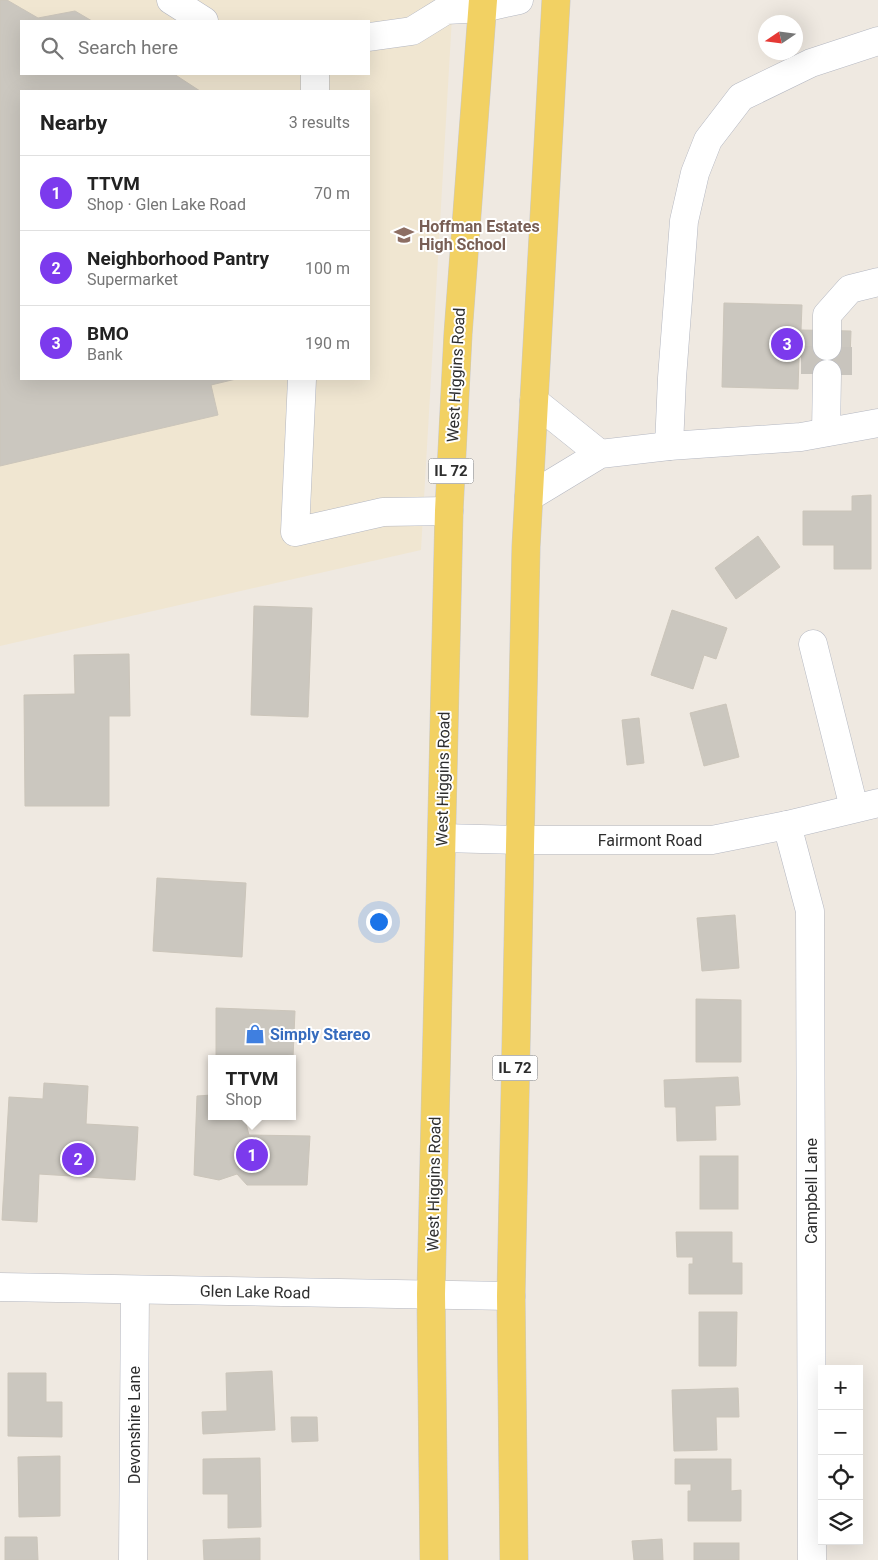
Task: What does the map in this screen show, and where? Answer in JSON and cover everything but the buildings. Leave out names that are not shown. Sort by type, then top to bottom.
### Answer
[{"type":"main road","name":"IL 72","points":[[514,1560],[511,1296],[526,557],[556,0]]},
{"type":"main road","name":"West Higgins Road","points":[[434,1560],[432,1294],[449,511],[458,334],[483,4]]},
{"type":"street","points":[[171,0],[202,20]]},
{"type":"street","points":[[370,37],[412,31],[439,5],[483,4],[519,0]]},
{"type":"street","points":[[669,446],[672,378],[684,221],[695,173],[708,140],[741,97],[811,63],[878,41]]},
{"type":"street","points":[[315,90],[316,75]]},
{"type":"street","points":[[827,341],[827,315],[850,289],[878,282]]},
{"type":"street","points":[[826,379],[826,432]]},
{"type":"street","points":[[302,380],[295,532],[383,512],[449,511]]},
{"type":"street","points":[[534,401],[600,454]]},
{"type":"street","points":[[529,496],[600,454],[669,446],[801,437],[878,423]]},
{"type":"street","name":"Fairmont Road","points":[[442,838],[712,840],[787,825],[866,806],[813,644]]},
{"type":"street","name":"Campbell Lane","points":[[787,825],[810,911],[812,1560]]},
{"type":"street","name":"Glen Lake Road","points":[[0,1287],[511,1296]]},
{"type":"street","name":"Devonshire Lane","points":[[133,1560],[135,1290]]},
{"type":"shaded area","name":"Hoffman Estates High School","points":[[0,0],[453,0],[421,550],[0,646]]},
{"type":"tunnel","points":[[815,345],[815,374]]},
{"type":"tunnel","points":[[838,346],[838,375]]},
{"type":"place","name":"Hoffman Estates High School","points":[[404,235]]},
{"type":"place","name":"BMO","points":[[787,344]]},
{"type":"place","name":"Simply Stereo","points":[[255,1034]]},
{"type":"place","name":"TTVM","points":[[252,1155]]},
{"type":"place","name":"Neighborhood Pantry","points":[[78,1159]]}]
